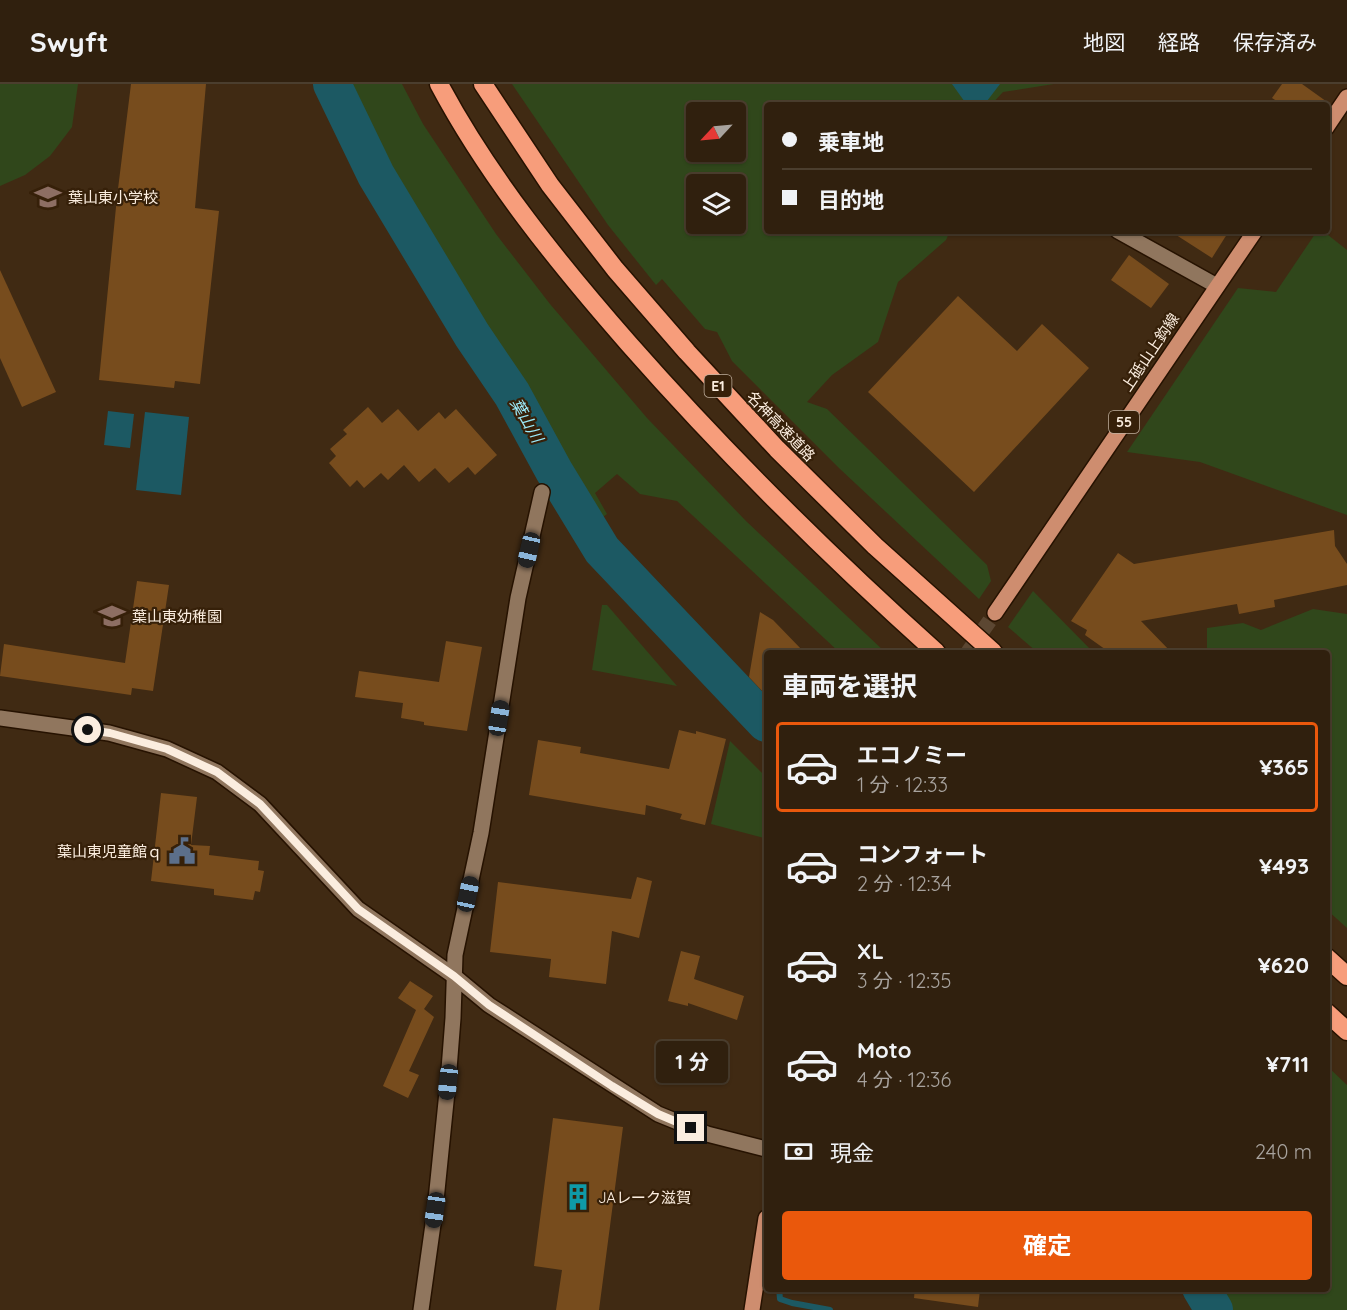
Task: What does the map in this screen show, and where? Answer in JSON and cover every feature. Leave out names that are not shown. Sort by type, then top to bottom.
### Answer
[{"type":"highway","name":"E1","points":[[439,84],[452,108],[518,208],[586,294],[659,378],[748,473],[852,577],[934,650]]},
{"type":"highway","name":"名神高速道路","points":[[483,84],[550,185],[615,269],[687,352],[777,449],[875,546],[991,650]]},
{"type":"highway","points":[[1330,948],[1347,963]]},
{"type":"highway","points":[[1330,961],[1347,976]]},
{"type":"highway","points":[[1330,1016],[1347,1031]]},
{"type":"main road","points":[[1330,122],[1347,97]]},
{"type":"main road","name":"上砥山上鈎線","points":[[994,614],[1253,234]]},
{"type":"main road","points":[[752,1310],[764,1231]]},
{"type":"street","points":[[1123,234],[1217,286]]},
{"type":"street","points":[[421,1310],[435,1210],[448,1082],[455,954],[481,833],[518,598],[542,492]]},
{"type":"street","points":[[0,718],[110,733],[167,749],[217,772],[260,804],[358,909],[454,976],[489,1005],[658,1114],[707,1134],[764,1148]]},
{"type":"green space","points":[[0,84],[78,84],[72,127],[50,156],[25,175],[0,186]]},
{"type":"green space","points":[[341,84],[402,84],[423,124],[496,234],[550,304],[647,418],[746,521],[883,650],[837,650],[677,501],[640,494],[617,474],[595,493],[607,514],[594,524],[552,451],[525,397],[475,328],[361,128]]},
{"type":"green space","points":[[512,84],[1054,84],[1003,92],[994,102],[764,102],[764,234],[949,234],[946,240],[898,282],[878,342],[832,375],[807,402],[827,409],[987,565],[991,581],[979,599],[840,469],[732,361],[717,332],[705,329],[662,279],[656,285],[608,225]]},
{"type":"green space","points":[[1315,234],[1327,234],[1347,250],[1347,515],[1200,462],[1127,452],[1238,288],[1276,292]]},
{"type":"green space","points":[[1033,591],[1091,650],[1035,650],[1008,627]]},
{"type":"green space","points":[[602,605],[607,605],[677,686],[592,670]]},
{"type":"green space","points":[[1313,609],[1347,614],[1347,928],[1330,913],[1330,650],[1207,650],[1207,628],[1243,623],[1261,630]]},
{"type":"green space","points":[[730,741],[764,775],[764,838],[711,824]]},
{"type":"green space","points":[[1330,1069],[1347,1085],[1347,1310],[1228,1310],[1217,1292],[1330,1292]]},
{"type":"water","points":[[952,84],[1000,84],[986,102],[965,102]]},
{"type":"water","points":[[108,411],[134,414],[130,448],[104,445]]},
{"type":"water","points":[[145,412],[189,417],[181,495],[136,490]]},
{"type":"building","points":[[131,84],[206,84],[195,208],[219,211],[200,384],[175,381],[174,388],[99,380]]},
{"type":"building","points":[[1282,84],[1302,84],[1327,102],[1278,102],[1272,98]]},
{"type":"building","points":[[1175,234],[1227,234],[1212,258]]},
{"type":"building","points":[[1129,255],[1169,284],[1151,308],[1111,280]]},
{"type":"building","points":[[0,270],[56,392],[22,407],[0,358]]},
{"type":"building","points":[[958,296],[1017,351],[1042,324],[1089,368],[974,492],[868,392]]},
{"type":"building","points":[[368,407],[382,423],[398,409],[418,431],[439,412],[445,419],[456,409],[497,455],[475,475],[468,467],[449,483],[435,468],[419,482],[404,465],[388,480],[381,473],[364,488],[357,480],[350,487],[329,463],[336,456],[330,449],[347,434],[343,430]]},
{"type":"building","points":[[1334,530],[1335,546],[1347,564],[1347,585],[1274,600],[1275,607],[1239,614],[1237,604],[1141,621],[1169,650],[1106,650],[1085,635],[1087,630],[1071,621],[1118,553],[1134,564]]},
{"type":"building","name":"葉山東幼稚園","points":[[137,581],[169,585],[153,691],[132,688],[131,695],[0,676],[4,644],[125,663]]},
{"type":"building","points":[[760,612],[773,620],[802,650],[764,650],[764,693],[749,677]]},
{"type":"building","points":[[446,641],[482,647],[467,731],[424,725],[424,722],[401,718],[403,703],[355,697],[359,671],[439,682]]},
{"type":"building","points":[[679,730],[696,734],[696,731],[726,739],[705,825],[680,819],[682,814],[646,805],[645,815],[529,795],[538,740],[581,747],[580,753],[669,769]]},
{"type":"building","name":"葉山東児童館ｑ","points":[[161,793],[197,797],[191,845],[210,846],[209,855],[259,861],[258,870],[264,871],[260,892],[255,891],[253,900],[214,895],[214,889],[151,881]]},
{"type":"building","points":[[637,877],[652,881],[639,938],[612,931],[606,984],[549,977],[551,959],[490,952],[498,882],[631,899]]},
{"type":"building","points":[[681,951],[700,956],[694,979],[744,996],[737,1020],[688,1003],[688,1006],[668,1001]]},
{"type":"building","points":[[410,981],[433,996],[424,1009],[434,1017],[409,1071],[419,1075],[408,1098],[383,1086],[416,1010],[398,998]]},
{"type":"building","name":"JAレーク滋賀","points":[[553,1118],[623,1127],[599,1310],[556,1310],[562,1270],[534,1266]]},
{"type":"building","points":[[915,1292],[980,1292],[978,1307],[914,1298]]},
{"type":"waterway","name":"葉山川","points":[[332,84],[376,175],[472,335],[512,394],[554,471],[602,550],[764,721]]},
{"type":"waterway","points":[[779,1292],[780,1299],[830,1310]]},
{"type":"waterway","name":"葉山川","points":[[1203,1292],[1214,1310]]},
{"type":"tunnel","points":[[969,650],[995,613]]},
{"type":"place","name":"葉山東小学校","points":[[48,197]]},
{"type":"place","name":"葉山東幼稚園","points":[[112,616]]},
{"type":"place","name":"葉山東児童館ｑ","points":[[182,851]]},
{"type":"place","name":"JAレーク滋賀","points":[[578,1197]]},
{"type":"route","points":[[88,730],[110,733],[167,749],[217,772],[260,804],[358,909],[454,976],[489,1005],[612,1086],[658,1114],[691,1128]]}]
